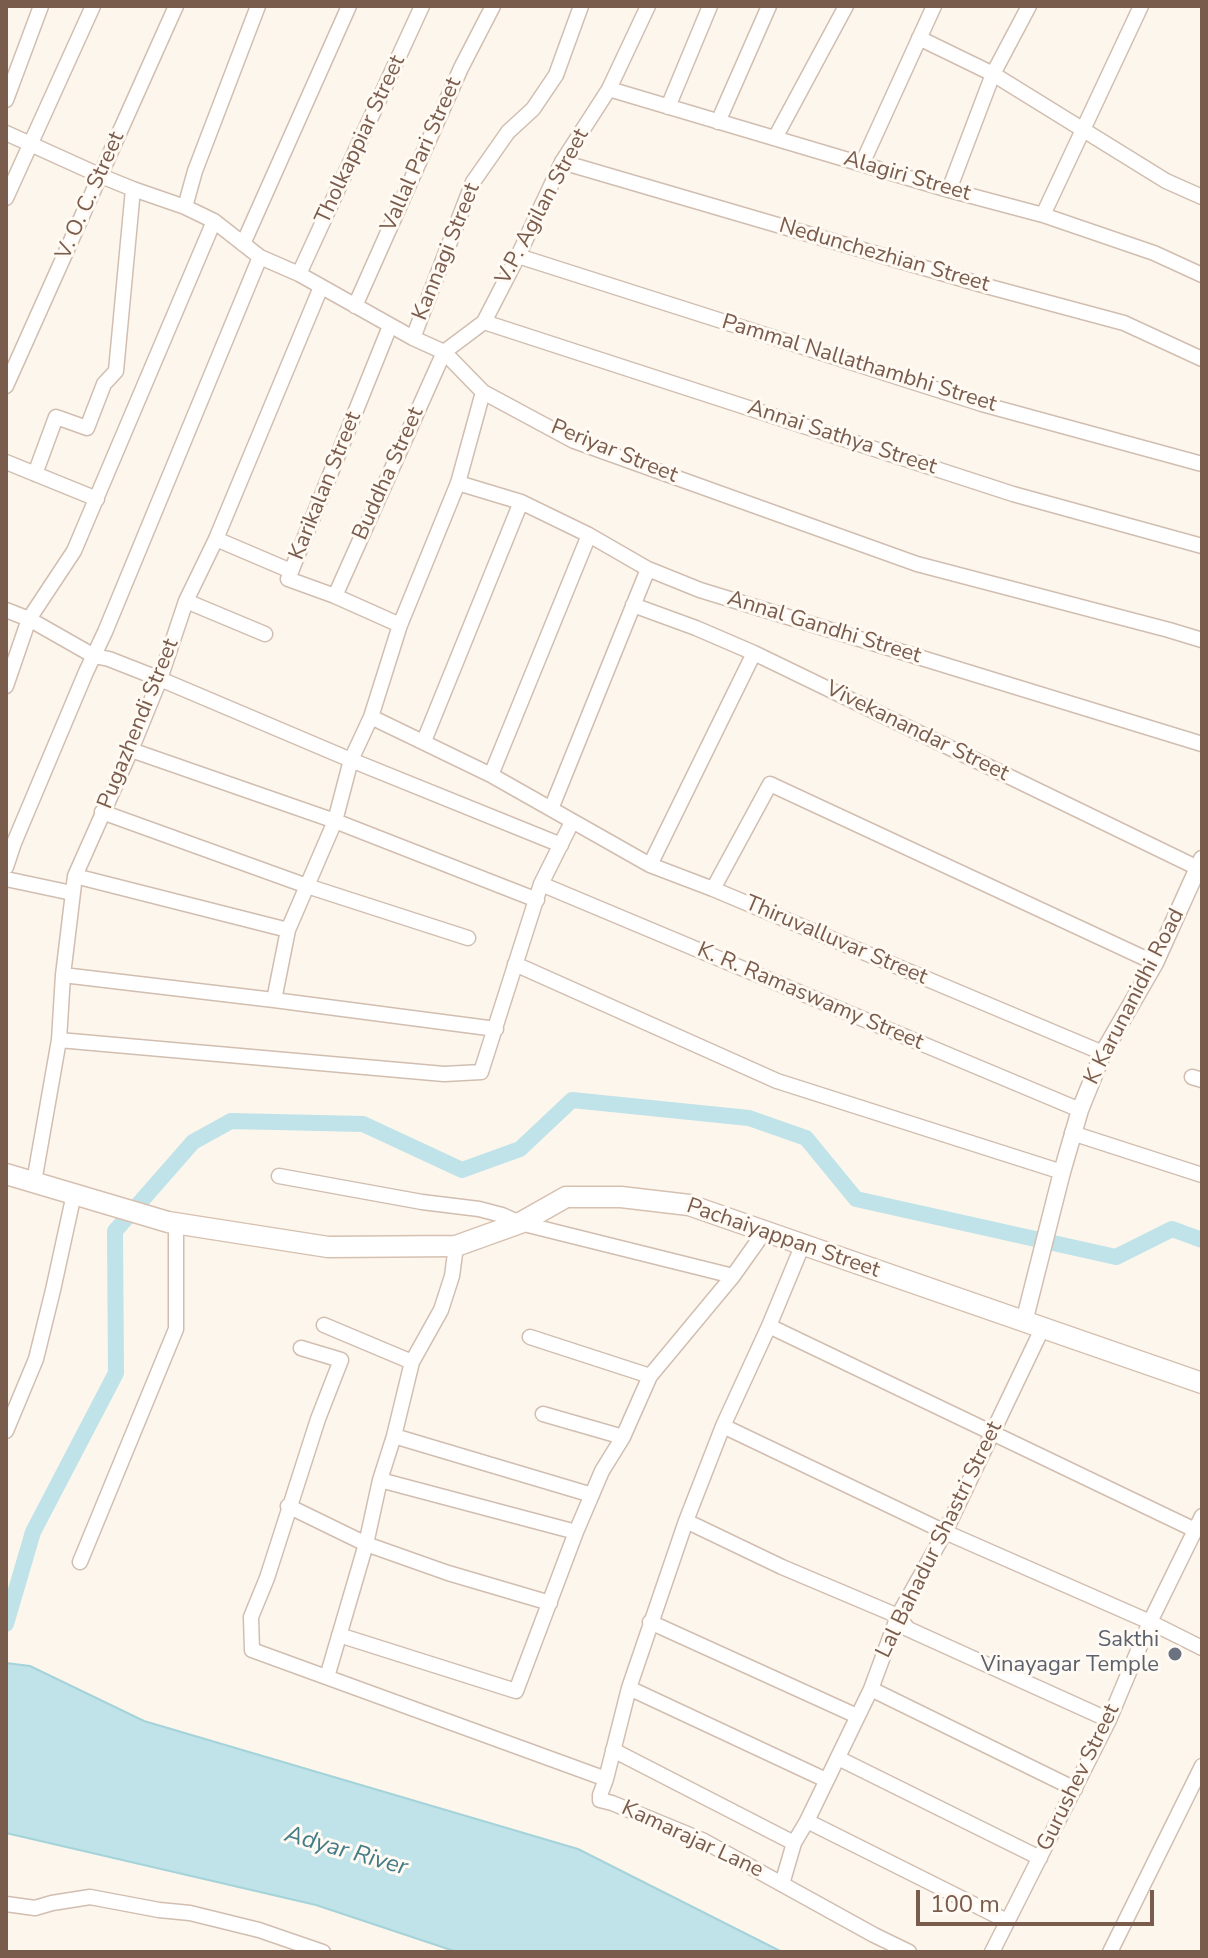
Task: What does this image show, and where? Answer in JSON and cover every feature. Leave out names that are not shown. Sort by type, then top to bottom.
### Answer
[{"type":"main road","name":"Pachaiyappan Street","points":[[6,1174],[172,1223],[328,1247],[456,1246],[520,1223],[566,1197],[621,1197],[689,1205],[1202,1383]]},
{"type":"street","points":[[6,100],[41,6]]},
{"type":"street","points":[[6,198],[93,6]]},
{"type":"street","name":"V. O. C. Street","points":[[6,386],[176,6]]},
{"type":"street","points":[[185,207],[195,171],[258,6]]},
{"type":"street","points":[[243,244],[349,6]]},
{"type":"street","name":"Tholkappiar Street","points":[[299,274],[422,6]]},
{"type":"street","name":"Vallal Pari Street","points":[[355,306],[461,68],[493,6]]},
{"type":"street","name":"Kannagi Street","points":[[413,338],[473,182],[508,132],[533,109],[556,75],[581,6]]},
{"type":"street","name":"V.P. Agilan Street","points":[[444,352],[484,322],[562,162],[609,89],[648,6]]},
{"type":"street","points":[[668,107],[710,6]]},
{"type":"street","points":[[718,122],[769,6]]},
{"type":"street","points":[[775,138],[846,6]]},
{"type":"street","points":[[862,164],[934,6]]},
{"type":"street","points":[[949,190],[993,74],[1029,6]]},
{"type":"street","points":[[1043,215],[1141,6]]},
{"type":"street","points":[[919,38],[993,74],[1166,181],[1202,197]]},
{"type":"street","name":"Alagiri Street","points":[[609,89],[1043,215],[1154,253],[1202,275]]},
{"type":"street","name":"Periyar Street","points":[[6,133],[101,176],[214,221],[260,257],[299,274],[390,326],[444,352],[483,392],[574,441],[917,564],[1202,640]]},
{"type":"street","name":"Nedunchezhian Street","points":[[562,162],[986,286],[1124,323],[1202,359]]},
{"type":"street","points":[[35,474],[56,417],[87,428],[104,384],[116,371],[133,189]]},
{"type":"street","points":[[6,686],[29,619],[74,551],[214,221]]},
{"type":"street","name":"Pammal Nallathambhi Street","points":[[518,256],[982,404],[1202,464]]},
{"type":"street","points":[[6,867],[260,257]]},
{"type":"street","name":"Pugazhendi Street","points":[[34,1182],[59,1040],[75,876],[160,679],[186,601],[216,539],[321,287]]},
{"type":"street","name":"Annai Sathya Street","points":[[484,322],[1013,494],[1202,546]]},
{"type":"street","name":"Karikalan Street","points":[[390,326],[288,579],[400,625]]},
{"type":"street","name":"Buddha Street","points":[[335,596],[444,352]]},
{"type":"street","points":[[274,1000],[288,930],[335,821],[351,760],[371,717],[400,625],[458,483],[483,392]]},
{"type":"street","points":[[6,462],[97,499]]},
{"type":"street","name":"Annal Gandhi Street","points":[[458,483],[521,502],[589,535],[648,569],[700,590],[1202,744]]},
{"type":"street","points":[[424,741],[521,502]]},
{"type":"street","points":[[491,775],[589,535]]},
{"type":"street","points":[[216,539],[291,571]]},
{"type":"street","points":[[551,809],[648,569]]},
{"type":"street","points":[[186,601],[265,634]]},
{"type":"street","name":"Vivekanandar Street","points":[[633,605],[754,653],[1201,865]]},
{"type":"street","points":[[6,610],[29,619],[94,656],[160,679],[561,845]]},
{"type":"street","points":[[650,865],[754,653]]},
{"type":"street","name":"Thiruvalluvar Street","points":[[371,717],[491,775],[650,865],[1103,1053]]},
{"type":"street","points":[[131,750],[335,821],[537,900]]},
{"type":"street","points":[[713,889],[770,784],[1155,963]]},
{"type":"street","points":[[102,812],[307,886],[468,938]]},
{"type":"street","points":[[59,1040],[444,1074],[481,1072],[541,884],[572,822]]},
{"type":"street","name":"K Karunanidhi Road","points":[[1033,1325],[1062,1172],[1080,1110],[1103,1053],[1155,963],[1201,865]]},
{"type":"street","points":[[75,876],[288,930]]},
{"type":"street","points":[[6,879],[72,893]]},
{"type":"street","name":"K. R. Ramaswamy Street","points":[[541,884],[1080,1110]]},
{"type":"street","points":[[515,964],[777,1081],[1062,1172]]},
{"type":"street","points":[[63,975],[496,1029]]},
{"type":"street","points":[[1072,1133],[1202,1175]]},
{"type":"street","points":[[279,1176],[479,1209],[520,1223],[733,1276]]},
{"type":"street","points":[[6,1430],[36,1359],[81,1196]]},
{"type":"street","points":[[80,1562],[176,1329],[172,1223]]},
{"type":"street","points":[[339,1635],[516,1691],[576,1532],[602,1471],[623,1437],[650,1376],[733,1276],[765,1231]]},
{"type":"street","points":[[301,1348],[341,1360],[251,1617],[252,1650],[606,1779],[629,1688],[686,1521],[723,1426],[803,1244]]},
{"type":"street","points":[[327,1677],[366,1544],[412,1362],[441,1310],[452,1276],[456,1246]]},
{"type":"street","points":[[324,1325],[412,1362]]},
{"type":"street","name":"Lal Bahadur Shastri Street","points":[[782,1884],[794,1843],[871,1689],[898,1616],[945,1532],[991,1433],[1033,1325]]},
{"type":"street","points":[[769,1326],[1195,1530]]},
{"type":"street","points":[[530,1337],[650,1376]]},
{"type":"street","points":[[543,1414],[623,1437]]},
{"type":"street","points":[[723,1426],[945,1532],[1202,1648]]},
{"type":"street","points":[[394,1436],[592,1495]]},
{"type":"street","points":[[380,1480],[576,1532]]},
{"type":"street","points":[[288,1506],[366,1544],[448,1573],[550,1603]]},
{"type":"street","name":"Gurushev Street","points":[[992,1952],[1109,1720],[1150,1622],[1202,1516]]},
{"type":"street","points":[[686,1521],[782,1567],[898,1616],[908,1629],[1109,1720]]},
{"type":"street","points":[[650,1622],[857,1716]]},
{"type":"street","points":[[629,1688],[826,1780]]},
{"type":"street","points":[[871,1689],[1075,1789]]},
{"type":"street","points":[[613,1750],[794,1843]]},
{"type":"street","points":[[838,1758],[1040,1858]]},
{"type":"street","points":[[1110,1952],[1202,1766]]},
{"type":"street","name":"Kamarajar Lane","points":[[606,1779],[600,1800],[702,1840],[909,1952]]},
{"type":"street","points":[[807,1821],[1007,1921]]},
{"type":"street","points":[[6,1904],[35,1908],[90,1897],[190,1913],[259,1930],[323,1952]]},
{"type":"water","name":"Adyar River","points":[[6,1663],[30,1666],[144,1721],[578,1849],[782,1952],[457,1952],[316,1905],[6,1833]]},
{"type":"waterway","points":[[6,1624],[33,1532],[116,1373],[115,1231],[193,1142],[231,1121],[363,1124],[462,1170],[520,1149],[572,1100],[749,1118],[806,1138],[856,1199],[1116,1257],[1172,1229],[1202,1240]]},
{"type":"place","name":"Sakthi Vinayagar Temple","points":[[1175,1654]]}]
